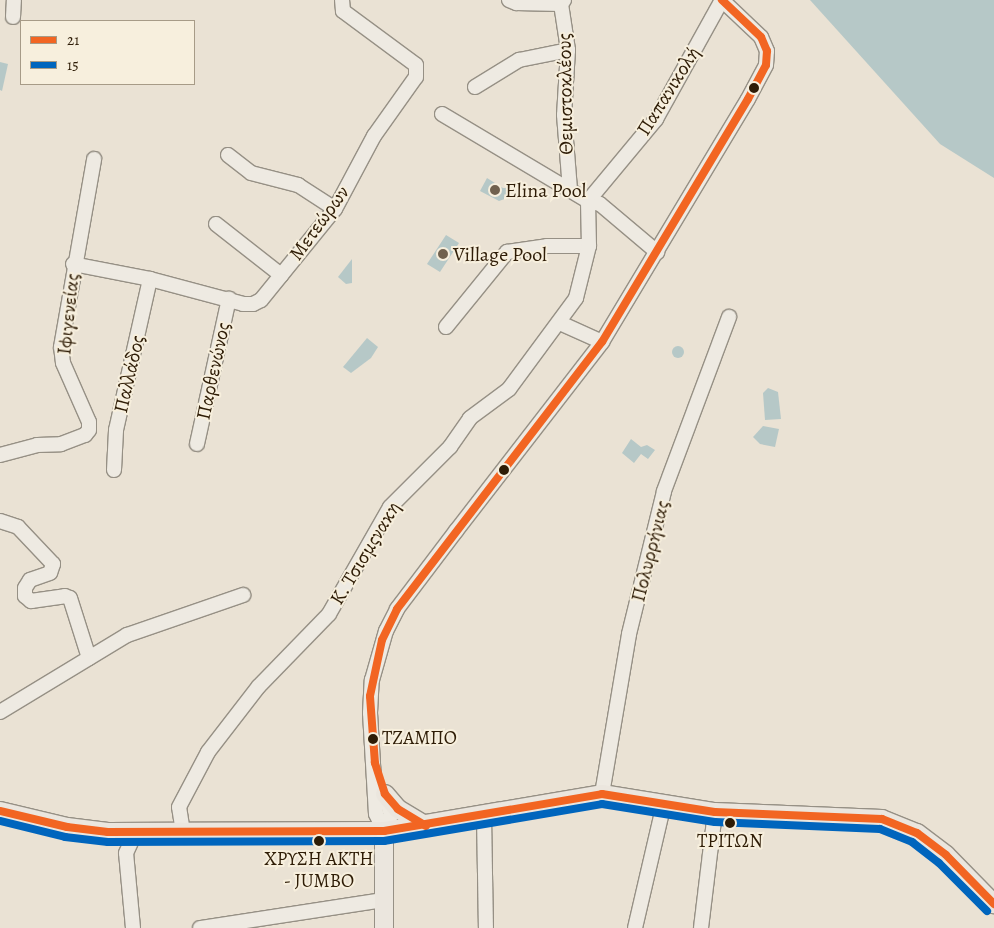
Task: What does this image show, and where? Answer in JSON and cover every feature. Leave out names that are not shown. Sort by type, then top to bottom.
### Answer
[{"type":"main road","points":[[385,794],[398,809],[426,826]]},
{"type":"main road","points":[[0,811],[74,828],[108,832],[384,831],[426,826],[602,794],[715,812],[882,819],[898,823],[917,833],[946,855],[994,904]]},
{"type":"main road","points":[[384,831],[384,928]]},
{"type":"street","points":[[13,17],[14,0]]},
{"type":"street","points":[[343,6],[352,0]]},
{"type":"street","points":[[509,0],[516,3],[563,2]]},
{"type":"street","points":[[384,831],[376,814],[375,763],[370,722],[372,680],[391,620],[602,342],[657,252],[766,64],[767,51],[761,37],[722,0]]},
{"type":"street","name":"Παπανικολή","points":[[588,201],[656,119],[722,0]]},
{"type":"street","name":"Θεμιστοκλέους","points":[[563,2],[568,50],[564,115],[570,190]]},
{"type":"street","name":"Μετεώρων","points":[[73,264],[150,279],[253,304],[262,300],[335,209],[374,136],[416,77],[416,64],[343,6]]},
{"type":"street","points":[[475,87],[520,60],[568,50]]},
{"type":"street","points":[[442,114],[588,201],[600,204],[618,217],[657,252]]},
{"type":"street","points":[[228,155],[251,173],[298,185],[335,209]]},
{"type":"street","name":"Ιφιγενείας","points":[[0,454],[37,444],[61,444],[85,435],[89,430],[89,422],[63,363],[61,347],[73,264],[94,159]]},
{"type":"street","name":"Κ. Τσισμςνακη","points":[[183,832],[179,807],[208,752],[259,686],[328,614],[390,507],[450,447],[470,418],[509,389],[560,323],[576,298],[589,246],[588,201]]},
{"type":"street","points":[[216,224],[281,275]]},
{"type":"street","points":[[446,327],[507,252],[547,246],[589,246]]},
{"type":"street","name":"Παλλάδος","points":[[114,470],[116,430],[150,279]]},
{"type":"street","name":"Παρθενώνος","points":[[197,444],[228,298]]},
{"type":"street","name":"Πολυρρήνιας","points":[[602,794],[629,634],[664,491],[729,317]]},
{"type":"street","points":[[560,323],[602,342]]},
{"type":"street","points":[[0,521],[18,526],[53,564],[50,573],[30,580],[25,596],[31,601],[65,596],[70,598],[89,658]]},
{"type":"street","points":[[0,712],[59,679],[89,658],[128,635],[243,595]]},
{"type":"street","points":[[375,763],[391,815],[384,831]]},
{"type":"street","points":[[636,928],[664,804]]},
{"type":"street","points":[[701,928],[715,812]]},
{"type":"street","points":[[484,816],[486,928]]},
{"type":"street","points":[[108,832],[126,853]]},
{"type":"street","points":[[133,928],[126,853],[136,832]]},
{"type":"street","points":[[200,928],[383,900]]},
{"type":"shaded area","points":[[810,0],[994,0],[994,178],[940,144]]},
{"type":"shaded area","points":[[0,62],[8,64],[2,91],[0,90]]},
{"type":"shaded area","name":"Elina Pool","points":[[487,178],[503,188],[509,188],[510,197],[499,201],[480,191]]},
{"type":"shaded area","name":"Village Pool","points":[[446,235],[459,243],[440,272],[427,264]]},
{"type":"shaded area","points":[[352,259],[352,283],[346,284],[338,277]]},
{"type":"shaded area","points":[[367,338],[378,347],[371,358],[351,373],[343,367]]},
{"type":"shaded area","points":[[676,346],[680,346],[684,352],[680,358],[676,358],[672,354],[672,350]]},
{"type":"shaded area","points":[[768,388],[778,392],[781,419],[765,420],[763,393]]},
{"type":"shaded area","points":[[763,426],[779,429],[775,447],[760,444],[753,437]]},
{"type":"shaded area","points":[[631,439],[641,447],[647,445],[655,450],[648,459],[641,454],[634,463],[622,453]]},
{"type":"transit line","name":"21","points":[[426,826],[398,809],[385,794],[375,763],[370,696],[382,640],[397,609],[602,342],[748,99],[766,65],[767,51],[761,37],[722,0]]},
{"type":"transit line","name":"21","points":[[0,811],[67,827],[108,832],[384,831],[602,794],[715,812],[882,819],[917,833],[946,855],[994,904]]},
{"type":"transit line","name":"15","points":[[0,821],[65,837],[108,842],[384,841],[602,804],[715,822],[880,829],[912,842],[939,863],[987,911]]},
{"type":"place","name":"Elina Pool","points":[[495,190]]},
{"type":"place","name":"Village Pool","points":[[443,254]]},
{"type":"place","name":"ΤΖΑΜΠΟ","points":[[373,739]]},
{"type":"place","name":"ΤΡΙΤΩΝ","points":[[730,823]]},
{"type":"place","name":"ΧΡΥΣΗ ΑΚΤΗ - JUMBO","points":[[319,841]]}]
